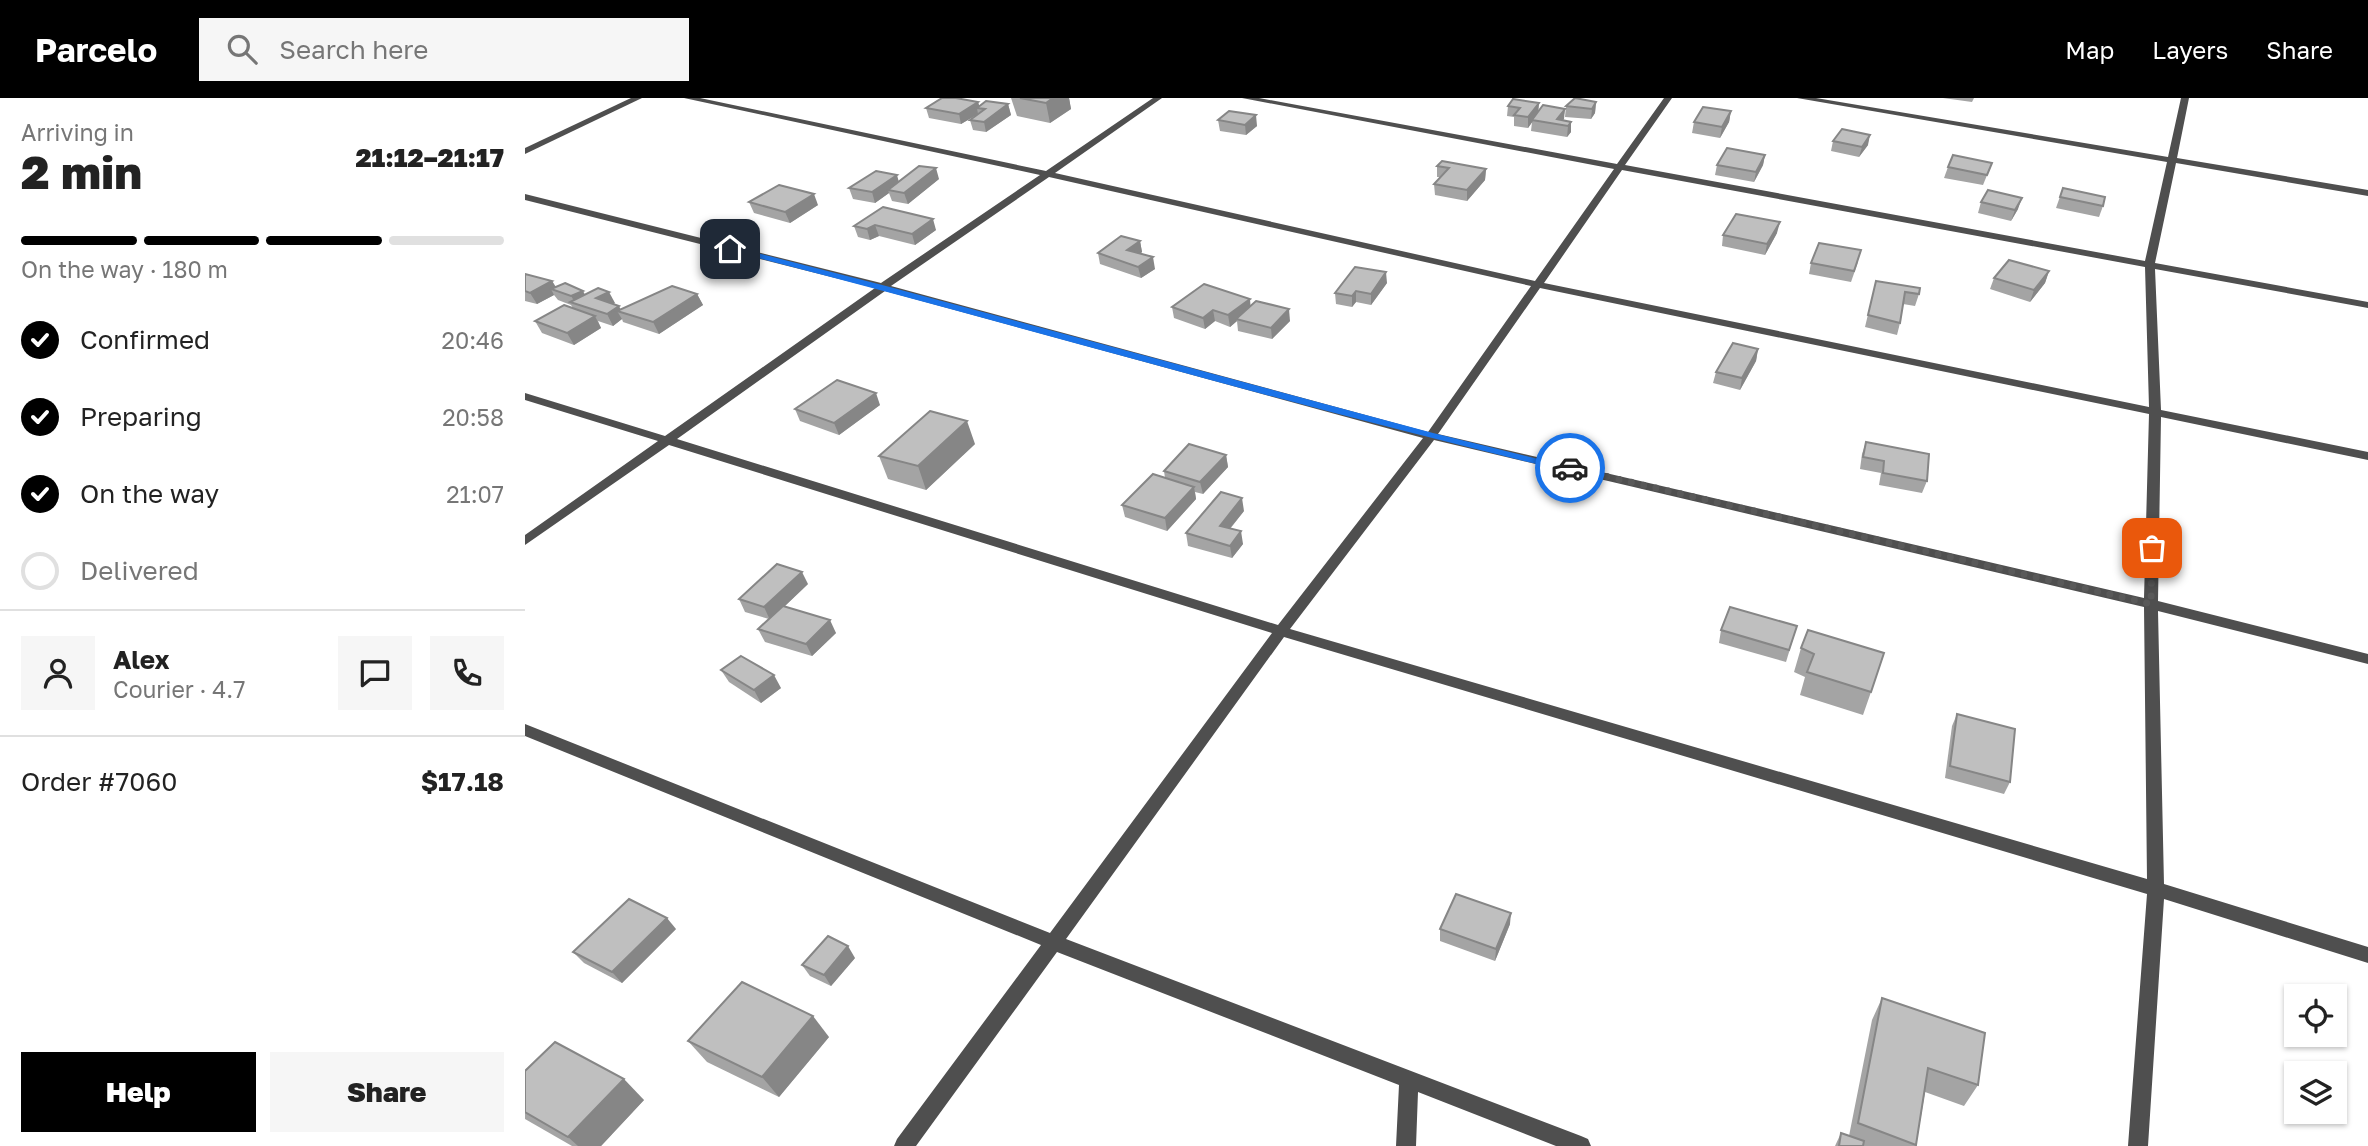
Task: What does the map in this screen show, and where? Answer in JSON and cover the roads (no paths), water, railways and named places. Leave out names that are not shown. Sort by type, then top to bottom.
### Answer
[{"type":"street","points":[[525,151],[638,98]]},
{"type":"street","points":[[688,98],[1048,174],[1535,284],[2368,456]]},
{"type":"street","points":[[525,541],[883,287],[1158,98]]},
{"type":"street","points":[[1247,98],[2368,305]]},
{"type":"street","points":[[904,1146],[1281,631],[1431,436],[1535,284],[1668,98]]},
{"type":"street","points":[[1801,98],[2368,193]]},
{"type":"street","points":[[2139,1146],[2156,889],[2151,604],[2155,411],[2150,263],[2185,98]]},
{"type":"street","points":[[525,197],[883,287],[1431,436],[2151,604],[2368,659]]},
{"type":"street","points":[[525,396],[671,439],[1281,631],[2368,954]]},
{"type":"street","points":[[525,730],[1052,942],[1581,1146]]},
{"type":"street","points":[[1406,1146],[1409,1080]]}]
